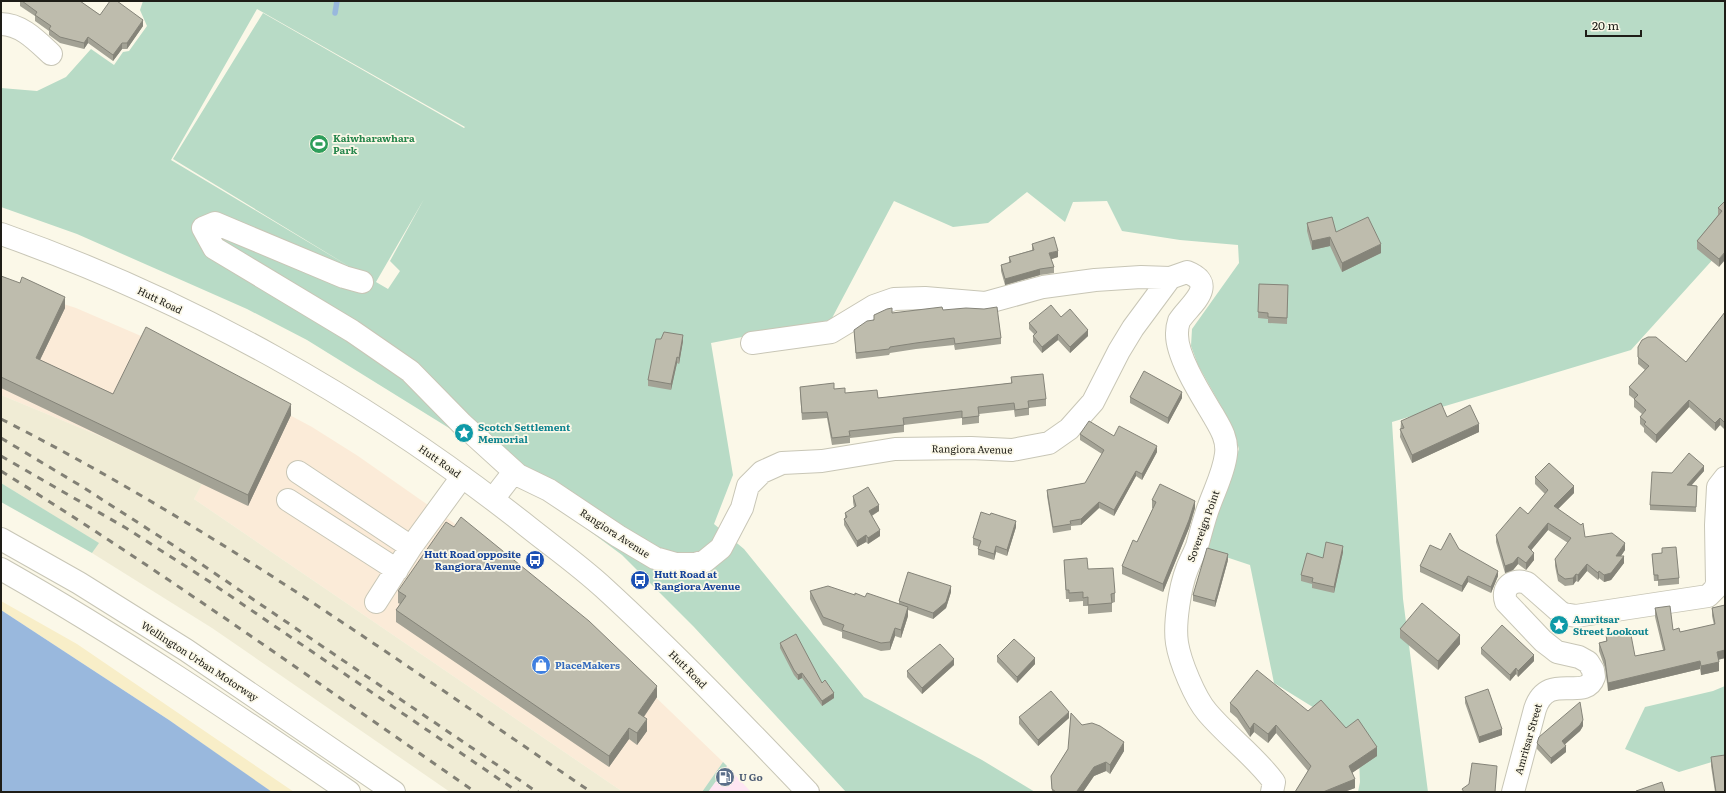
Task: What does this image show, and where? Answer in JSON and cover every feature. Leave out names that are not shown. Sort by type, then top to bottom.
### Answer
[{"type":"main road","points":[[1,24],[7,24],[31,35],[51,54]]},
{"type":"main road","name":"Rangiora Avenue","points":[[362,282],[344,277],[215,223],[203,228],[214,248],[352,331],[410,371],[462,424],[518,475],[549,490],[654,558],[676,564],[695,564],[705,561],[721,548],[742,508],[748,486],[762,472],[782,463],[822,462],[895,449],[971,448],[1012,450],[1049,443],[1069,429],[1092,402],[1133,328],[1170,278]]},
{"type":"main road","name":"Hutt Road","points":[[1,234],[84,265],[243,340],[339,394],[462,476],[583,570],[650,630],[808,792]]},
{"type":"main road","name":"Sovereign Point","points":[[1170,278],[1187,272],[1196,275],[1201,284],[1201,292],[1195,304],[1179,322],[1176,332],[1178,350],[1225,436],[1226,453],[1218,486],[1209,506],[1196,548],[1186,570],[1178,609],[1176,633],[1177,645],[1188,677],[1206,712],[1263,767],[1274,782],[1272,792]]},
{"type":"main road","points":[[752,343],[831,332],[847,324],[874,306],[894,299],[925,298],[985,303],[1043,287],[1095,280],[1141,277],[1170,278]]},
{"type":"main road","points":[[298,472],[411,547]]},
{"type":"main road","points":[[493,499],[510,477],[518,475]]},
{"type":"main road","points":[[376,602],[411,547],[462,476]]},
{"type":"main road","name":"Amritsar Street","points":[[1513,792],[1538,701],[1546,692],[1551,690],[1562,688],[1578,689],[1589,686],[1594,677],[1593,670],[1584,659],[1557,652],[1543,641],[1506,602],[1504,597],[1506,588],[1512,582],[1522,581],[1527,583],[1556,610],[1564,614],[1576,616],[1708,596],[1715,589],[1717,584],[1716,525],[1718,487],[1725,478]]},
{"type":"main road","points":[[288,500],[397,570]]},
{"type":"main road","name":"Wellington Urban Motorway","points":[[1,539],[79,583],[186,650],[394,792]]},
{"type":"main road","points":[[1,569],[54,599],[166,670],[349,792]]},
{"type":"shaded area","points":[[1,284],[76,308],[148,339],[312,427],[358,456],[461,528],[589,633],[723,762],[702,792],[623,792],[194,499],[201,485],[100,436],[1,395]]},
{"type":"shaded area","points":[[1,395],[100,436],[202,484],[194,499],[623,792],[450,792],[212,628],[92,553],[98,543],[1,483]]},
{"type":"shaded area","name":"U Go","points":[[723,762],[751,792],[702,792]]},
{"type":"green space","points":[[143,1],[1725,1],[1725,246],[1631,350],[1392,422],[1403,599],[1428,792],[1358,792],[1360,782],[1358,735],[1274,683],[1250,565],[1205,550],[1239,449],[1232,426],[1198,365],[1191,346],[1192,329],[1239,263],[1238,245],[1180,240],[1122,231],[1107,201],[1073,202],[1065,222],[1027,192],[988,223],[953,227],[894,201],[831,320],[711,343],[733,475],[714,524],[744,549],[864,697],[982,760],[1035,792],[846,792],[694,627],[622,555],[457,433],[307,340],[247,309],[77,234],[1,207],[1,88],[37,91],[66,77],[91,49],[114,65],[123,52],[129,51],[147,26],[140,10]],"holes":[[[257,9],[465,127],[464,128],[263,13],[173,159],[355,270],[171,160]],[[424,199],[390,261],[400,271],[388,289],[376,282]]]},
{"type":"green space","points":[[1,483],[99,543],[92,553],[1,502]]},
{"type":"green space","points":[[1725,686],[1725,758],[1679,772],[1625,749],[1645,707],[1713,691]]},
{"type":"green space","points":[[723,762],[727,766],[708,792],[702,792]]},
{"type":"sand","points":[[1,601],[77,644],[294,792],[271,792],[169,720],[1,610]]},
{"type":"water","points":[[1,610],[169,720],[272,792],[1,792]]},
{"type":"building","points":[[22,1],[80,1],[100,15],[110,1],[117,1],[143,20],[127,43],[122,43],[113,55],[88,37],[84,43],[60,37],[49,29],[51,26],[35,15],[37,12]]},
{"type":"building","points":[[1725,201],[1725,252],[1719,259],[1697,241],[1722,211],[1718,208]]},
{"type":"building","points":[[1332,217],[1336,232],[1368,217],[1381,244],[1342,263],[1330,237],[1312,241],[1307,223]]},
{"type":"building","points":[[1054,237],[1058,251],[1049,253],[1054,267],[1040,269],[1005,279],[1001,265],[1011,262],[1009,257],[1034,250],[1032,244]]},
{"type":"building","points":[[1,276],[20,283],[22,277],[65,297],[36,358],[113,394],[146,327],[291,404],[248,495],[1,377]]},
{"type":"building","points":[[1259,284],[1288,285],[1287,318],[1268,317],[1268,313],[1258,312]]},
{"type":"building","points":[[1051,305],[1061,317],[1070,309],[1088,330],[1070,347],[1058,334],[1042,347],[1033,336],[1037,332],[1029,323]]},
{"type":"building","points":[[942,307],[943,310],[966,308],[984,309],[997,307],[1001,338],[955,344],[954,338],[856,353],[854,330],[867,321],[874,320],[874,315],[892,308],[892,313]]},
{"type":"building","points":[[1725,312],[1725,421],[1724,422],[1720,418],[1715,423],[1689,400],[1656,435],[1644,424],[1646,422],[1640,417],[1646,410],[1634,399],[1638,395],[1629,387],[1649,366],[1638,357],[1638,347],[1642,340],[1648,337],[1656,337],[1686,362]]},
{"type":"building","points":[[664,332],[683,335],[679,358],[677,357],[671,384],[648,380],[656,339],[661,339]]},
{"type":"building","points":[[1144,371],[1182,392],[1168,418],[1130,397]]},
{"type":"building","points":[[1043,374],[1046,399],[1028,401],[1029,408],[1015,410],[1014,403],[978,407],[979,416],[962,418],[962,411],[903,418],[904,425],[849,431],[850,436],[832,438],[827,412],[802,413],[800,387],[834,383],[834,389],[845,388],[845,393],[877,390],[878,398],[1012,383],[1011,377]]},
{"type":"building","points":[[1441,403],[1447,417],[1470,405],[1479,424],[1412,455],[1400,429],[1404,428],[1401,421]]},
{"type":"building","points":[[1089,421],[1114,436],[1119,426],[1157,446],[1142,474],[1136,471],[1114,510],[1099,502],[1081,519],[1070,521],[1071,524],[1053,527],[1047,490],[1085,483],[1104,450],[1080,434]]},
{"type":"building","points":[[1689,453],[1704,466],[1687,485],[1697,486],[1696,507],[1650,505],[1652,472],[1672,473]]},
{"type":"building","points":[[1549,463],[1574,486],[1554,506],[1581,525],[1583,523],[1585,537],[1612,533],[1625,543],[1616,556],[1624,556],[1611,573],[1604,575],[1599,571],[1598,573],[1587,564],[1578,575],[1576,574],[1573,578],[1565,579],[1558,574],[1555,559],[1571,538],[1548,523],[1528,547],[1534,553],[1526,563],[1518,557],[1513,563],[1505,566],[1496,535],[1520,507],[1528,514],[1548,490],[1535,477]]},
{"type":"building","points":[[1160,484],[1195,501],[1189,520],[1163,584],[1122,566],[1133,540],[1137,542],[1156,502],[1152,500]]},
{"type":"building","points":[[868,487],[879,505],[869,511],[880,530],[868,538],[866,535],[857,541],[844,519],[847,517],[845,513],[856,506],[853,496]]},
{"type":"building","points":[[981,512],[990,515],[991,513],[1016,521],[1007,550],[996,546],[994,554],[978,549],[981,541],[973,538]]},
{"type":"building","name":"PlaceMakers","points":[[461,517],[589,621],[657,686],[638,713],[647,719],[637,733],[629,728],[609,756],[396,610],[406,596],[398,591],[446,522],[454,527]]},
{"type":"building","points":[[1450,533],[1459,549],[1498,571],[1491,587],[1468,576],[1462,586],[1420,566],[1430,545],[1441,550]]},
{"type":"building","points":[[1326,542],[1343,546],[1334,587],[1312,582],[1313,578],[1301,575],[1307,553],[1323,558]]},
{"type":"building","points":[[1676,547],[1679,578],[1658,580],[1658,575],[1654,575],[1652,554],[1662,553],[1662,548]]},
{"type":"building","points":[[1207,548],[1228,554],[1215,601],[1193,595]]},
{"type":"building","points":[[1087,558],[1088,569],[1113,568],[1115,593],[1111,594],[1112,603],[1088,605],[1088,597],[1083,598],[1083,592],[1069,593],[1069,590],[1066,590],[1064,560]]},
{"type":"building","points":[[908,572],[951,586],[946,602],[933,613],[899,601]]},
{"type":"building","points":[[828,586],[865,597],[867,593],[908,607],[901,630],[895,628],[890,642],[881,643],[842,630],[844,625],[823,617],[810,591]]},
{"type":"building","points":[[1422,603],[1460,635],[1438,661],[1400,629]]},
{"type":"building","points":[[1725,605],[1725,650],[1717,652],[1719,662],[1701,666],[1700,661],[1608,683],[1605,660],[1599,643],[1607,641],[1606,635],[1630,630],[1635,656],[1665,650],[1655,608],[1670,606],[1673,630],[1679,628],[1680,632],[1715,624],[1712,608]]},
{"type":"building","points":[[1502,625],[1534,655],[1518,671],[1516,668],[1510,675],[1481,648]]},
{"type":"building","points":[[796,634],[822,683],[825,680],[834,693],[822,701],[802,673],[798,675],[794,670],[780,643]]},
{"type":"building","points":[[1014,639],[1035,658],[1017,677],[997,656]]},
{"type":"building","points":[[940,644],[954,659],[922,688],[907,671]]},
{"type":"building","points":[[1257,670],[1308,711],[1321,700],[1346,728],[1358,719],[1377,747],[1349,766],[1355,779],[1323,792],[1295,792],[1311,766],[1276,725],[1268,734],[1254,723],[1250,729],[1237,709],[1230,703]]},
{"type":"building","points":[[1488,689],[1502,729],[1479,737],[1465,697]]},
{"type":"building","points":[[1051,691],[1069,712],[1038,740],[1019,717]]},
{"type":"building","points":[[1580,702],[1583,720],[1580,725],[1562,741],[1566,746],[1551,758],[1537,743],[1539,737]]},
{"type":"building","points":[[1071,713],[1082,725],[1092,723],[1100,726],[1124,742],[1110,765],[1106,762],[1094,767],[1076,792],[1056,792],[1052,789],[1051,776],[1068,749]]},
{"type":"building","points":[[1725,755],[1725,792],[1716,792],[1711,757]]},
{"type":"building","points":[[1472,763],[1497,766],[1495,792],[1464,792],[1462,789],[1469,784]]},
{"type":"building","points":[[1662,782],[1665,792],[1635,792],[1636,791]]},
{"type":"waterway","points":[[335,13],[337,1]]},
{"type":"railway","points":[[1,419],[154,503],[228,549],[375,644],[591,792]]},
{"type":"railway","points":[[1,438],[81,486],[176,547],[537,792]]},
{"type":"railway","points":[[1,456],[126,528],[207,580],[518,792]]},
{"type":"railway","points":[[1,471],[181,588],[475,792]]},
{"type":"place","name":"Kaiwharawhara Park","points":[[319,144]]},
{"type":"place","name":"Scotch Settlement Memorial","points":[[464,433]]},
{"type":"place","name":"Hutt Road opposite Rangiora Avenue","points":[[535,560]]},
{"type":"place","name":"Hutt Road at Rangiora Avenue","points":[[640,580]]},
{"type":"place","name":"Amritsar Street Lookout","points":[[1559,625]]},
{"type":"place","name":"PlaceMakers","points":[[541,665]]},
{"type":"place","name":"U Go","points":[[725,777]]}]
